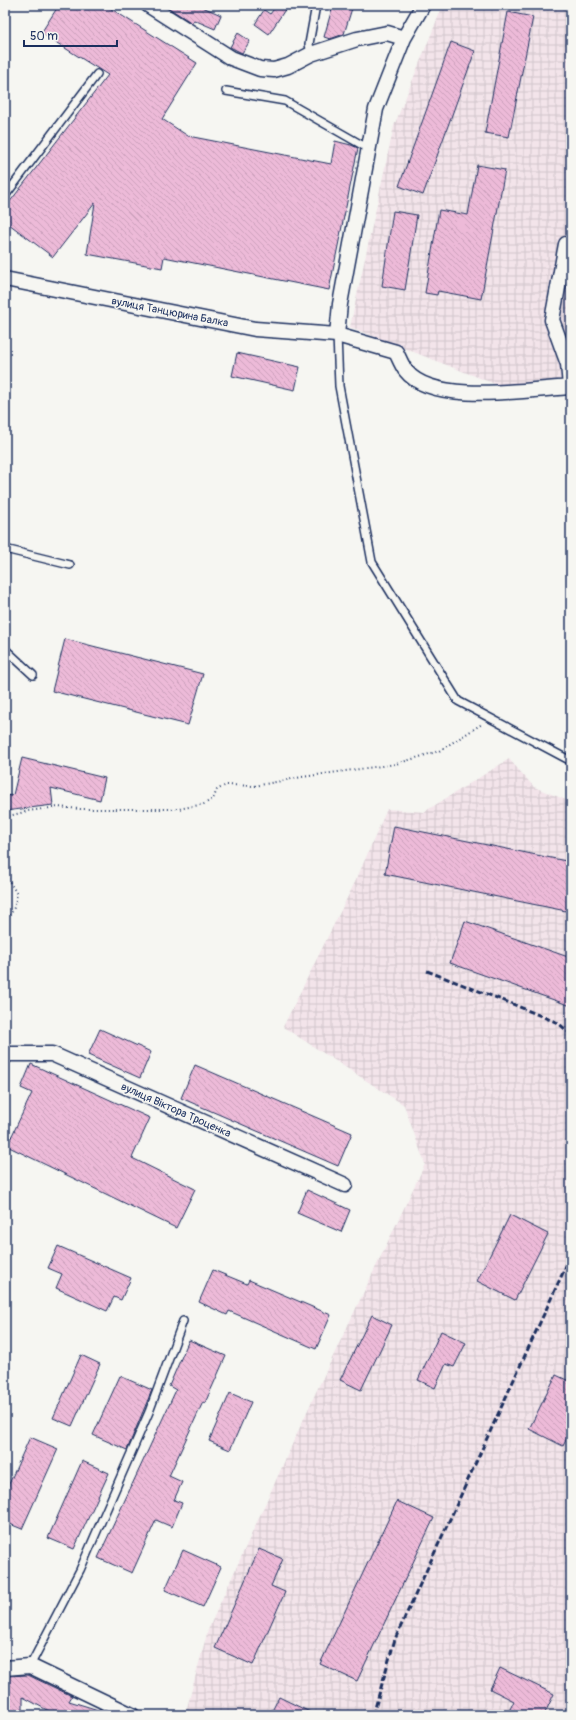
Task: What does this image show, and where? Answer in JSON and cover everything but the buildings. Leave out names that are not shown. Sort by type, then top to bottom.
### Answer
[{"type":"street","points":[[148,5],[231,58],[260,69],[274,70],[288,66],[311,54],[357,39],[387,33],[404,38]]},
{"type":"street","points":[[337,335],[340,304],[376,109],[404,38],[423,5]]},
{"type":"street","points":[[566,244],[552,320],[568,364],[570,387]]},
{"type":"street","name":"вулиця Танцюрина Балка","points":[[5,279],[255,329],[337,335],[396,352],[407,372],[424,384],[449,390],[483,394],[570,387]]},
{"type":"street","name":"вулиця Віктора Троценка","points":[[5,1057],[8,1054],[52,1054],[345,1185]]},
{"type":"street","points":[[5,1668],[30,1666],[132,1715]]},
{"type":"lane","points":[[311,54],[309,44],[316,5]]},
{"type":"lane","points":[[5,196],[97,74]]},
{"type":"lane","points":[[226,91],[284,101],[369,149]]},
{"type":"lane","points":[[337,335],[339,386],[372,562],[458,701],[571,761]]},
{"type":"lane","points":[[5,550],[70,565]]},
{"type":"lane","points":[[5,649],[33,675]]},
{"type":"lane","points":[[30,1666],[83,1563],[149,1412],[183,1320]]},
{"type":"path","points":[[5,817],[28,811],[58,807],[80,810],[179,809],[198,805],[213,799],[217,790],[226,786],[255,786],[302,777],[396,764],[439,751],[477,729],[489,718]]},
{"type":"path","points":[[5,871],[16,894],[14,908],[10,915],[5,917]]},
{"type":"shaded area","points":[[443,5],[571,5],[571,383],[500,386],[350,327],[394,126]]},
{"type":"shaded area","points":[[509,759],[534,787],[571,802],[571,1715],[185,1715],[208,1630],[316,1392],[425,1164],[404,1105],[283,1027],[357,878],[387,809],[424,812]]},
{"type":"railway","points":[[427,971],[558,1023],[571,1034]]},
{"type":"railway","points":[[373,1715],[395,1639],[571,1255]]}]
